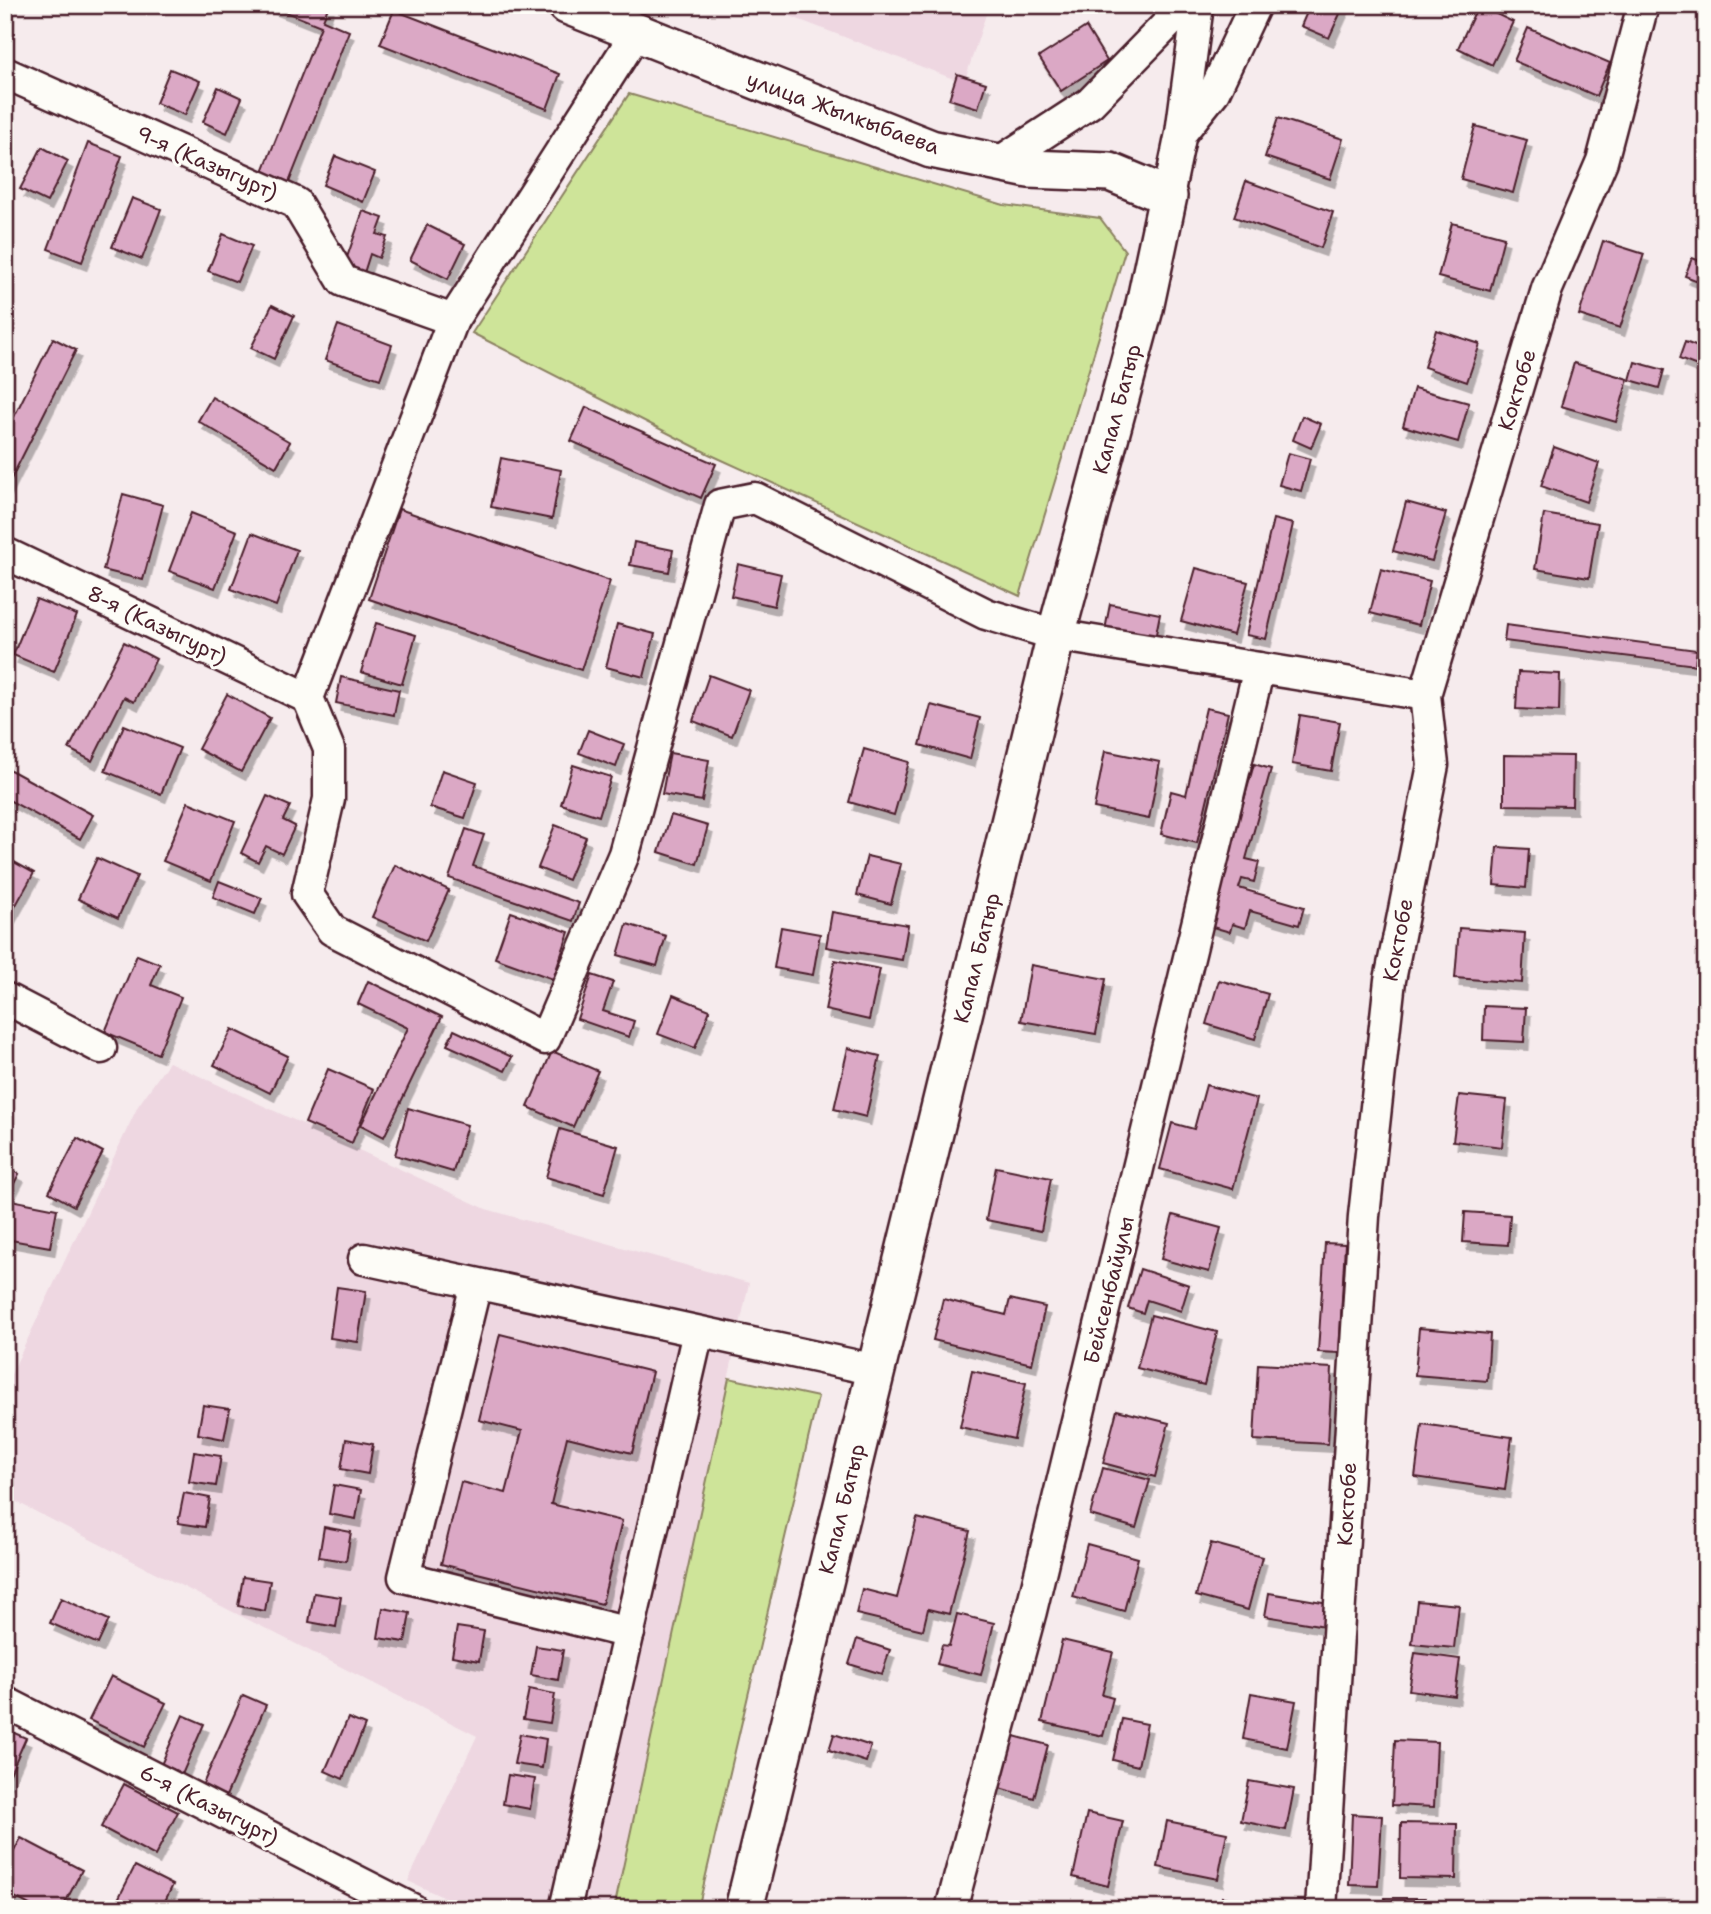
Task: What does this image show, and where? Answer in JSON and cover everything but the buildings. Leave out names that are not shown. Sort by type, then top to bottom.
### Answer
[{"type":"main road","name":"улица Жылкыбаева","points":[[566,5],[635,35],[931,149],[1028,169],[1110,173],[1168,196]]},
{"type":"main road","name":"Капал Батыр","points":[[744,1909],[1056,635],[1144,309],[1168,196]]},
{"type":"street","points":[[998,163],[1090,103],[1186,5]]},
{"type":"street","name":"Капал Батыр","points":[[1168,196],[1181,133],[1198,5]]},
{"type":"street","points":[[1181,133],[1214,92],[1255,5]]},
{"type":"street","name":"Коктобе","points":[[1321,1909],[1364,1216],[1390,980],[1433,765],[1425,695],[1547,289],[1602,161],[1643,5]]},
{"type":"street","points":[[635,35],[453,320],[308,698],[329,749],[329,799],[307,894],[332,930],[545,1039],[624,854],[720,505],[755,498],[986,614],[1056,635],[1425,695]]},
{"type":"street","name":"9-я (Казыгурт)","points":[[5,73],[296,203],[344,281],[453,320]]},
{"type":"street","name":"8-я (Казыгурт)","points":[[5,553],[308,698]]},
{"type":"street","name":"Бейсенбайулы","points":[[951,1909],[1031,1611],[1259,668]]},
{"type":"street","points":[[5,998],[101,1048]]},
{"type":"street","points":[[364,1259],[876,1370]]},
{"type":"street","points":[[476,1284],[404,1577],[629,1633]]},
{"type":"street","points":[[565,1909],[698,1332]]},
{"type":"street","name":"6-я (Казыгурт)","points":[[5,1702],[412,1909]]},
{"type":"shaded area","points":[[761,5],[989,5],[964,83]]},
{"type":"shaded area","points":[[169,1062],[486,1209],[749,1283],[614,1909],[469,1909],[408,1881],[477,1736],[5,1496],[5,1387],[138,1106]]},
{"type":"green space","points":[[629,94],[1004,205],[1100,218],[1125,251],[1020,596],[709,454],[472,333]]},
{"type":"green space","points":[[729,1378],[818,1397],[698,1909],[614,1909]]}]
